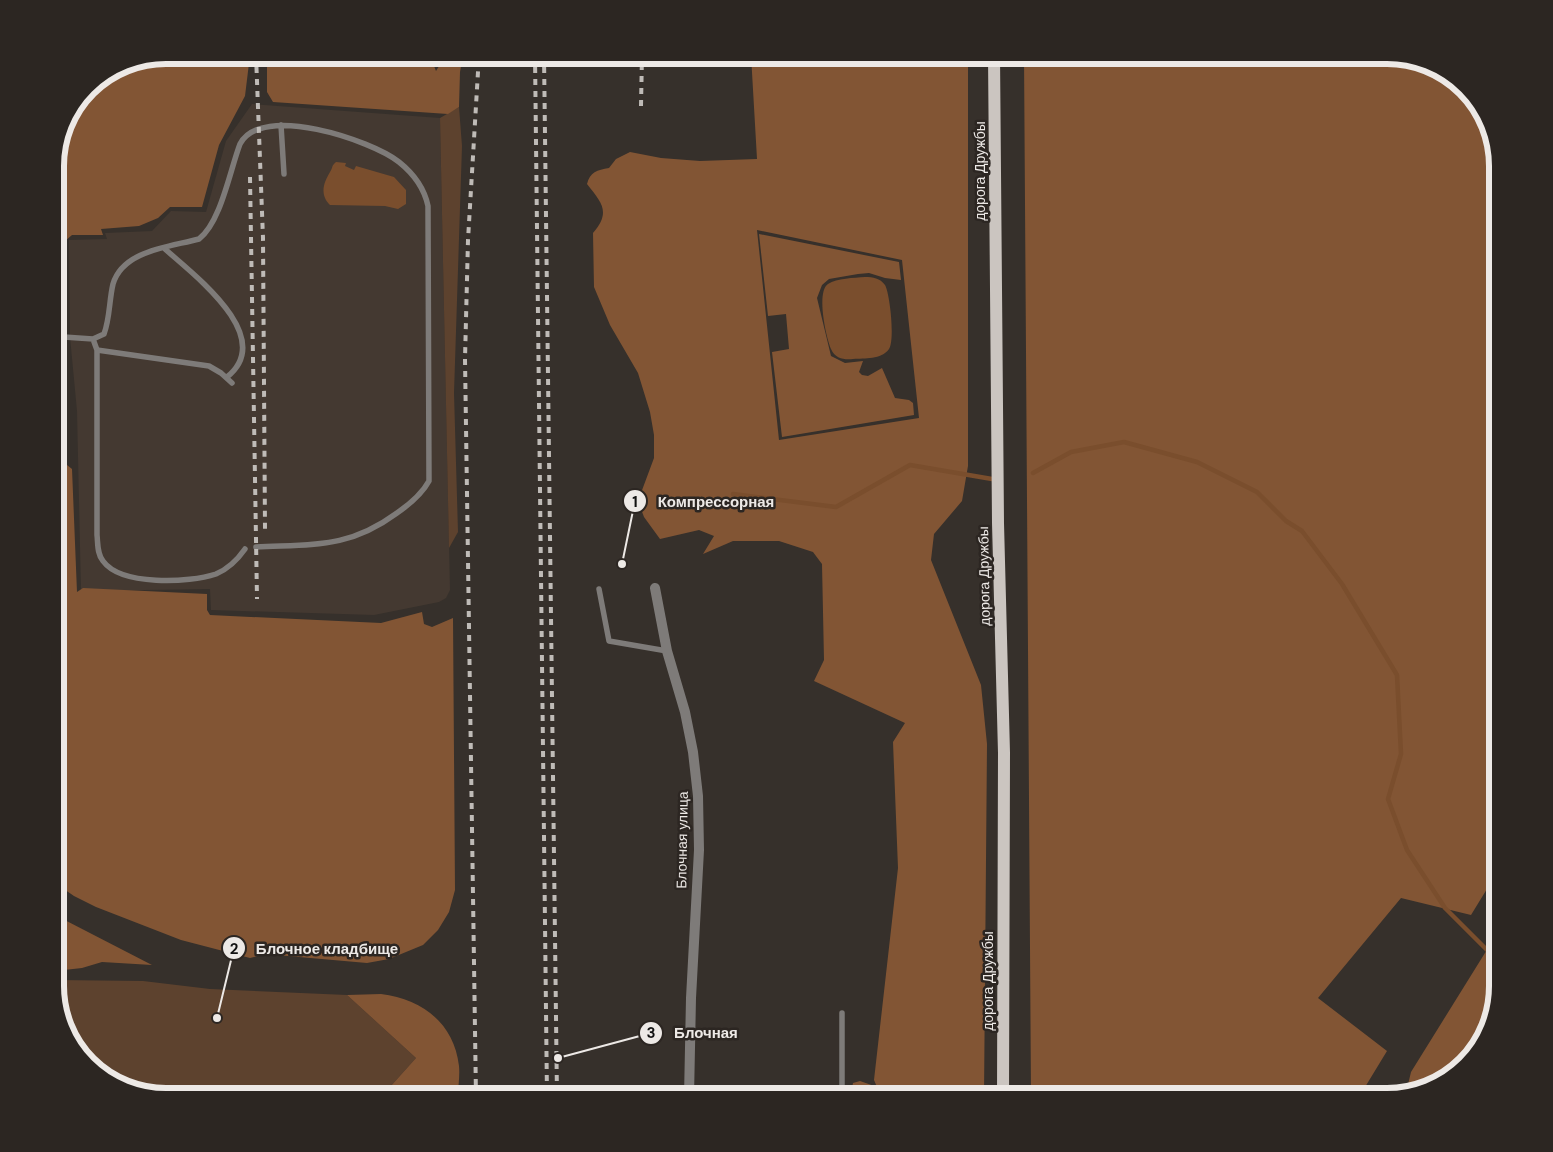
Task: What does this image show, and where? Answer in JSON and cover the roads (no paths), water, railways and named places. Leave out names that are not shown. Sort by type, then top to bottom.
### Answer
[{"type":"main road","name":"дорога Дружбы","points":[[994,64],[998,522],[1004,754],[1003,1088]]},
{"type":"street","name":"Блочная улица","points":[[655,588],[667,650],[693,752],[698,796],[699,850],[691,998],[689,1088]]},
{"type":"lane","points":[[64,337],[93,339],[104,334],[114,282],[124,265],[134,257],[199,239],[208,229],[243,137],[253,130],[270,125],[316,129],[378,150],[401,163],[413,174],[424,190],[428,206],[429,225],[431,472],[424,490],[383,524],[366,533],[335,542],[256,547]]},
{"type":"lane","points":[[282,126],[284,174]]},
{"type":"lane","points":[[97,350],[208,366],[230,380],[240,365],[243,355],[233,319],[222,301],[165,249]]},
{"type":"lane","points":[[93,339],[97,350],[97,535],[99,556],[103,562],[118,573],[136,578],[195,578],[224,570],[245,550]]},
{"type":"lane","points":[[599,589],[609,641],[667,650]]},
{"type":"lane","points":[[842,1013],[842,1088]]},
{"type":"waterway","points":[[1033,473],[1071,452],[1124,442],[1197,462],[1257,492],[1286,521],[1302,531],[1342,584],[1397,675],[1401,754],[1388,799],[1407,850],[1445,908],[1489,952]]},
{"type":"waterway","points":[[733,494],[836,507],[910,465],[992,479]]},
{"type":"railway","points":[[256,64],[263,238],[265,529]]},
{"type":"railway","points":[[476,1088],[465,359],[468,240],[478,64]]},
{"type":"railway","points":[[535,64],[547,1088]]},
{"type":"railway","points":[[544,64],[557,1088]]},
{"type":"railway","points":[[641,106],[642,64]]},
{"type":"railway","points":[[250,177],[257,599]]},
{"type":"place","name":"Компрессорная","points":[[622,564]]},
{"type":"place","name":"Блочное кладбище","points":[[217,1018]]},
{"type":"place","name":"Блочная","points":[[558,1058]]}]
